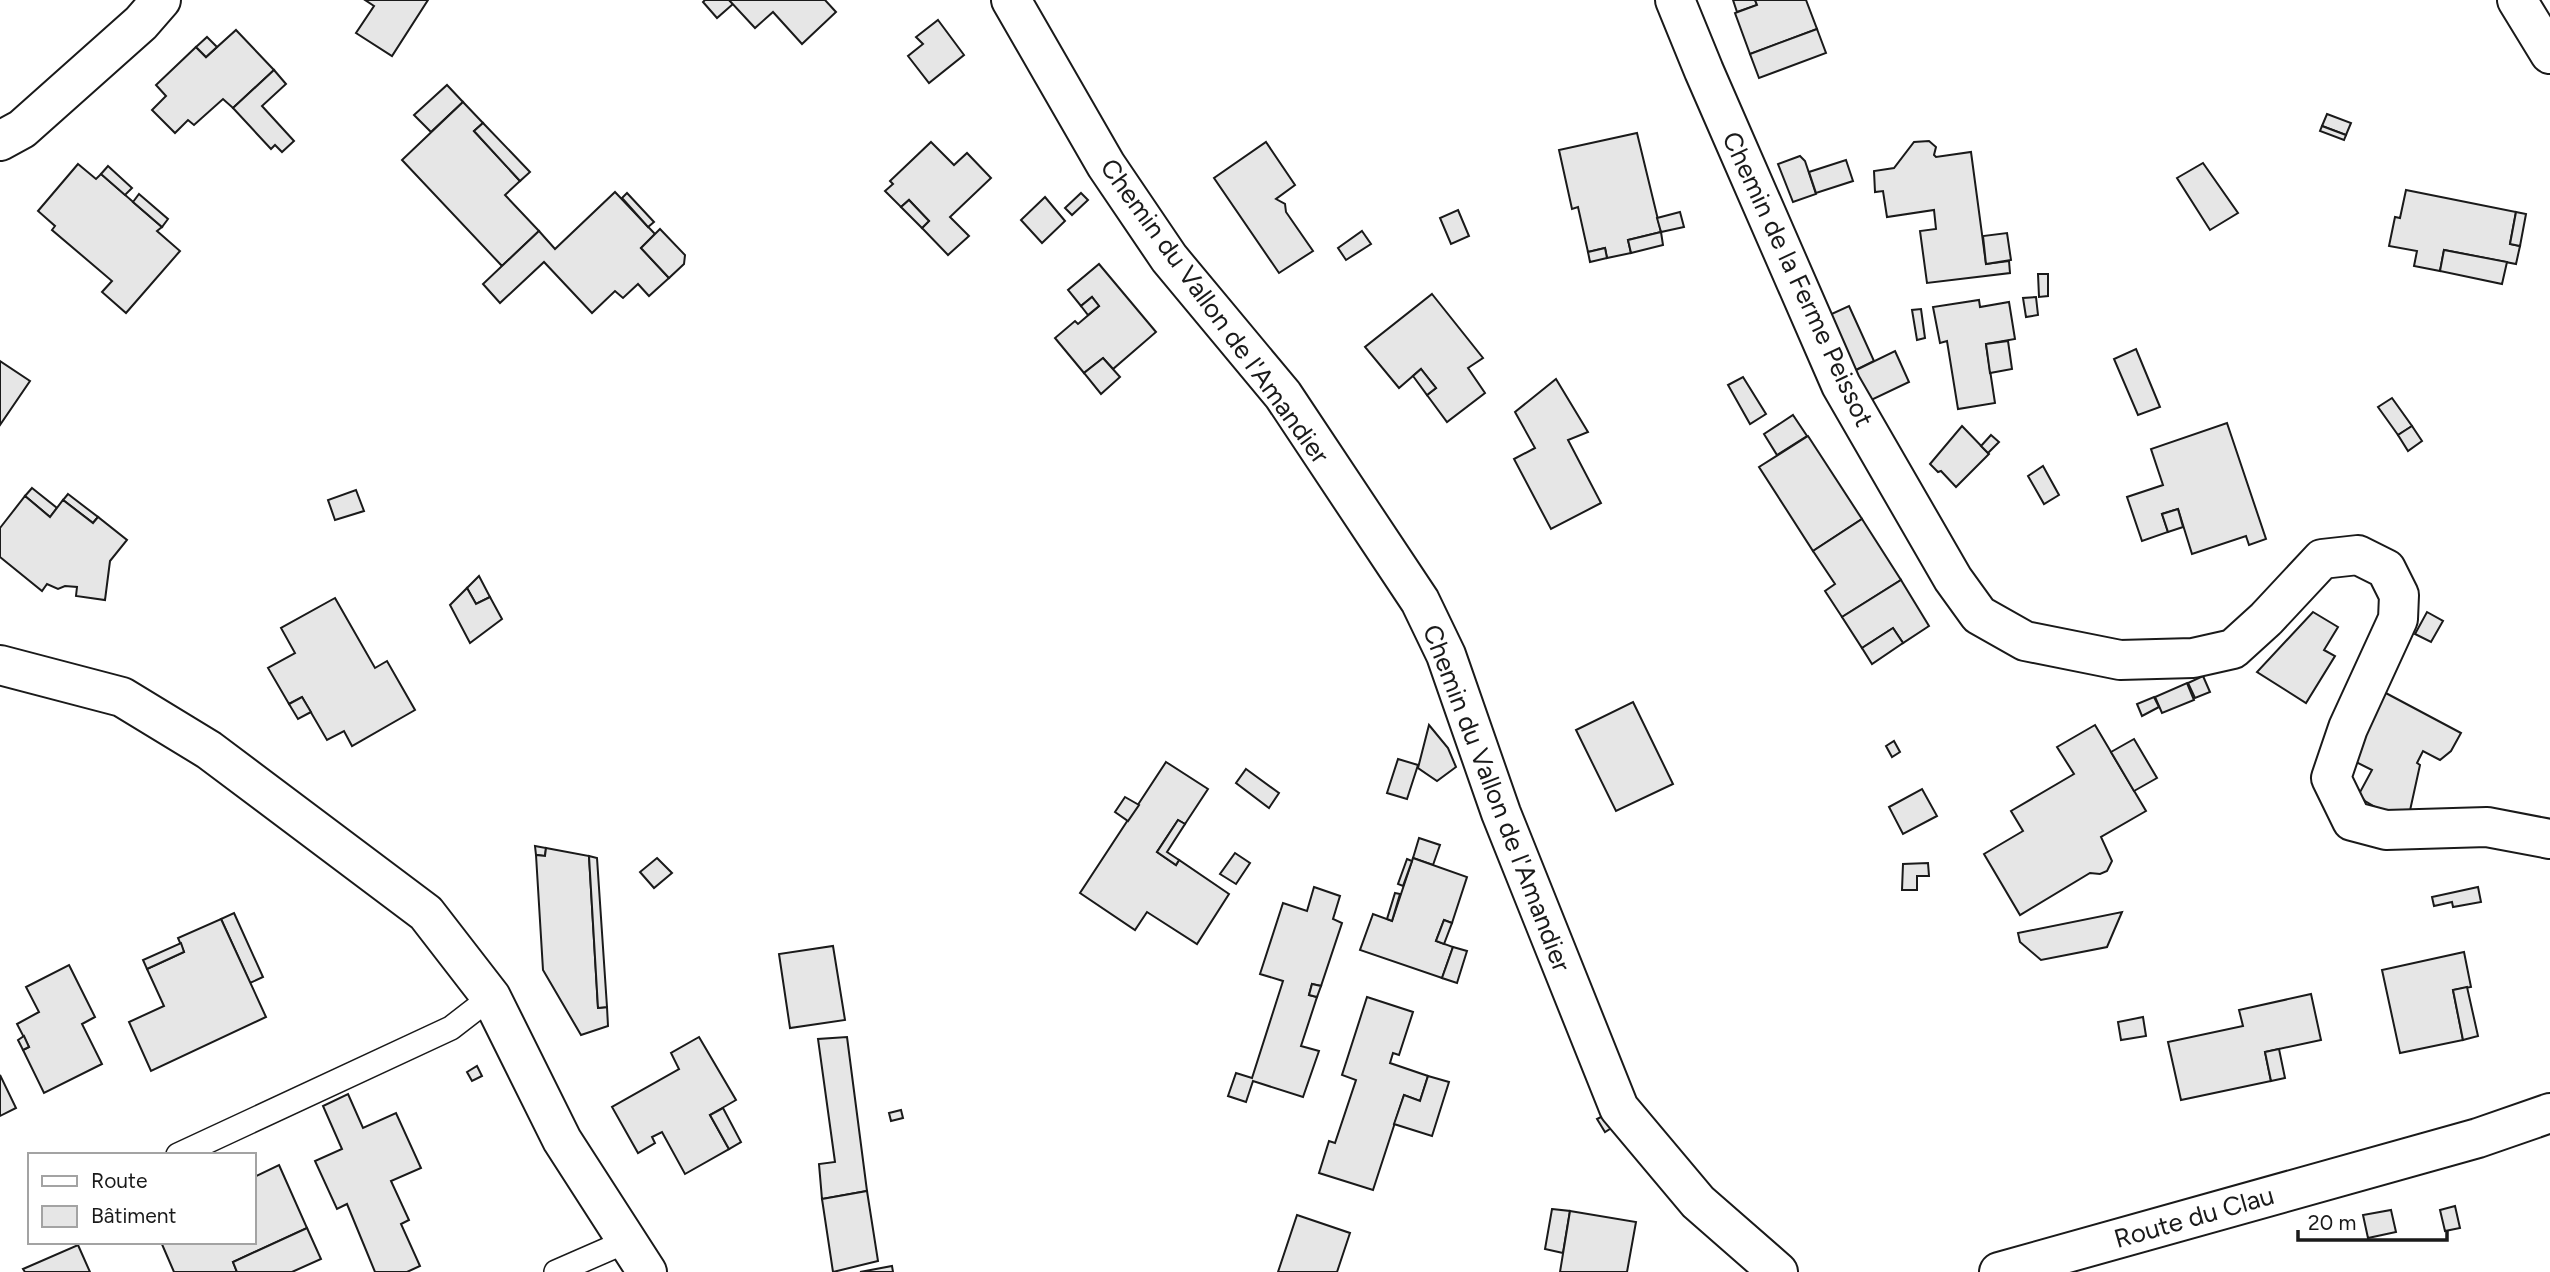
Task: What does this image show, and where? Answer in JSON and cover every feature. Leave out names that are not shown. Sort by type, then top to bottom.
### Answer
[{"type":"street","points":[[0,141],[22,129],[141,23],[162,0]]},
{"type":"street","name":"Chemin du Vallon de l'Amandier","points":[[1011,0],[1105,165],[1169,258],[1283,395],[1420,601],[1446,655],[1501,813],[1619,1108],[1698,1202],[1778,1272]]},
{"type":"street","name":"Chemin de la Ferme Peissot","points":[[1675,0],[1840,385],[1953,579],[1979,615],[2025,641],[2120,660],[2193,658],[2233,649],[2266,619],[2322,559],[2358,555],[2386,569],[2399,595],[2398,619],[2348,728],[2331,778],[2352,821],[2386,830],[2487,827],[2550,839]]},
{"type":"street","points":[[2517,0],[2550,54]]},
{"type":"street","points":[[0,665],[122,697],[209,750],[426,913],[491,997],[562,1140],[637,1256]]},
{"type":"street","name":"Route du Clau","points":[[1999,1272],[2477,1138],[2550,1113]]},
{"type":"lane","points":[[182,1153],[451,1028],[491,997]]},
{"type":"lane","points":[[556,1272],[637,1256]]},
{"type":"building","points":[[365,0],[428,0],[392,56],[356,33],[374,6]]},
{"type":"building","points":[[729,0],[733,4],[717,18],[703,2]]},
{"type":"building","points":[[729,0],[825,0],[836,12],[802,44],[773,12],[755,28]]},
{"type":"building","points":[[1733,0],[1755,0],[1757,5],[1737,12]]},
{"type":"building","points":[[1755,0],[1806,0],[1817,29],[1750,54],[1735,13],[1757,5]]},
{"type":"building","points":[[938,20],[964,55],[929,83],[908,56],[923,44],[916,37]]},
{"type":"building","points":[[1817,29],[1826,53],[1759,78],[1750,54]]},
{"type":"building","points":[[236,30],[274,70],[233,108],[223,99],[194,125],[188,120],[175,133],[152,110],[166,96],[156,85],[196,47],[206,57]]},
{"type":"building","points":[[207,37],[217,47],[206,57],[196,47]]},
{"type":"building","points":[[274,70],[286,84],[262,106],[294,141],[282,152],[275,145],[271,149],[233,108]]},
{"type":"building","points":[[447,85],[463,102],[431,132],[414,115]]},
{"type":"building","points":[[463,102],[483,123],[474,131],[520,181],[505,195],[539,231],[502,266],[402,160]]},
{"type":"building","points":[[2327,114],[2351,123],[2346,135],[2322,126]]},
{"type":"building","points":[[483,123],[530,172],[520,181],[474,131]]},
{"type":"building","points":[[2322,126],[2346,135],[2344,140],[2320,131]]},
{"type":"building","points":[[1637,133],[1661,232],[1628,240],[1631,253],[1607,258],[1605,248],[1588,252],[1578,207],[1572,209],[1559,150]]},
{"type":"building","points":[[1929,141],[1936,147],[1936,157],[1971,152],[1986,264],[2009,261],[2010,273],[1927,283],[1920,231],[1936,229],[1934,210],[1887,217],[1883,191],[1875,192],[1874,171],[1894,168],[1914,142]]},
{"type":"building","points":[[931,142],[954,165],[967,153],[991,178],[950,217],[969,236],[948,255],[922,228],[929,221],[909,200],[901,207],[885,191],[893,184],[890,181]]},
{"type":"building","points":[[1266,142],[1295,185],[1276,199],[1285,204],[1286,212],[1313,251],[1279,273],[1214,178]]},
{"type":"building","points":[[1800,156],[1805,161],[1816,194],[1793,202],[1778,164]]},
{"type":"building","points":[[1846,160],[1853,181],[1816,193],[1809,172]]},
{"type":"building","points":[[2203,163],[2238,213],[2210,230],[2177,178]]},
{"type":"building","points":[[78,164],[96,179],[101,174],[162,227],[157,231],[180,251],[126,313],[102,292],[112,281],[52,230],[55,226],[38,211]]},
{"type":"building","points":[[108,166],[132,188],[125,195],[101,174]]},
{"type":"building","points":[[2406,190],[2516,212],[2510,244],[2520,246],[2516,264],[2444,250],[2440,271],[2414,266],[2417,251],[2389,246],[2395,217],[2400,218]]},
{"type":"building","points":[[615,192],[655,234],[641,248],[669,278],[649,296],[638,284],[623,298],[615,291],[592,313],[544,262],[500,303],[483,284],[539,231],[555,249]]},
{"type":"building","points":[[627,193],[654,222],[648,227],[622,198]]},
{"type":"building","points":[[1081,193],[1088,200],[1072,215],[1065,208]]},
{"type":"building","points":[[139,194],[168,219],[162,227],[133,202]]},
{"type":"building","points":[[1045,197],[1065,221],[1042,243],[1021,220]]},
{"type":"building","points":[[909,200],[929,221],[922,228],[901,207]]},
{"type":"building","points":[[1458,210],[1469,236],[1451,244],[1440,218]]},
{"type":"building","points":[[1680,212],[1684,227],[1661,232],[1657,218]]},
{"type":"building","points":[[2516,212],[2526,214],[2520,246],[2510,244]]},
{"type":"building","points":[[660,229],[685,255],[684,264],[669,278],[641,248]]},
{"type":"building","points":[[1362,231],[1371,244],[1346,260],[1338,248]]},
{"type":"building","points":[[1661,232],[1663,245],[1631,253],[1628,240]]},
{"type":"building","points":[[2007,233],[2011,260],[1986,264],[1983,236]]},
{"type":"building","points":[[1605,248],[1607,258],[1590,262],[1588,252]]},
{"type":"building","points":[[2444,250],[2507,262],[2502,284],[2440,271]]},
{"type":"building","points":[[1099,264],[1156,332],[1113,369],[1103,358],[1084,373],[1055,338],[1075,321],[1078,324],[1099,306],[1092,297],[1081,306],[1068,290]]},
{"type":"building","points":[[2038,274],[2048,274],[2048,296],[2039,297]]},
{"type":"building","points":[[1432,294],[1483,358],[1468,368],[1485,393],[1447,422],[1427,395],[1436,388],[1421,369],[1399,388],[1365,347]]},
{"type":"building","points":[[1092,297],[1099,306],[1088,315],[1081,306]]},
{"type":"building","points":[[2036,297],[2038,315],[2026,317],[2023,298]]},
{"type":"building","points":[[1979,300],[1980,307],[2009,302],[2015,339],[1986,344],[1995,403],[1958,409],[1947,341],[1940,343],[1933,307]]},
{"type":"building","points":[[1849,306],[1874,361],[1850,373],[1825,317]]},
{"type":"building","points":[[1921,309],[1925,338],[1917,340],[1912,310]]},
{"type":"building","points":[[2008,341],[2012,369],[1990,373],[1986,344]]},
{"type":"building","points":[[2136,349],[2160,407],[2138,415],[2114,359]]},
{"type":"building","points":[[1895,351],[1909,382],[1865,403],[1850,373]]},
{"type":"building","points":[[1103,358],[1120,377],[1101,394],[1084,373]]},
{"type":"building","points":[[0,361],[30,381],[0,425]]},
{"type":"building","points":[[1421,369],[1436,388],[1427,395],[1413,376]]},
{"type":"building","points":[[1743,377],[1766,414],[1750,424],[1728,385]]},
{"type":"building","points":[[1556,379],[1588,432],[1568,440],[1601,503],[1551,529],[1514,459],[1535,448],[1515,412]]},
{"type":"building","points":[[2392,398],[2412,426],[2398,435],[2378,407]]},
{"type":"building","points":[[1793,415],[1807,436],[1777,455],[1764,434]]},
{"type":"building","points":[[2227,423],[2266,539],[2249,545],[2246,536],[2192,554],[2178,509],[2162,514],[2168,532],[2142,541],[2127,497],[2163,485],[2151,449]]},
{"type":"building","points":[[1962,426],[1989,454],[1956,487],[1930,464]]},
{"type":"building","points":[[2412,426],[2422,441],[2408,451],[2398,435]]},
{"type":"building","points":[[1991,435],[1999,442],[1988,453],[1981,446]]},
{"type":"building","points":[[1808,436],[1862,519],[1813,551],[1759,467]]},
{"type":"building","points":[[2043,466],[2059,495],[2044,504],[2028,476]]},
{"type":"building","points":[[32,488],[57,508],[50,517],[25,496]]},
{"type":"building","points":[[356,490],[364,511],[335,520],[328,500]]},
{"type":"building","points":[[68,494],[98,517],[93,523],[63,500]]},
{"type":"building","points":[[25,496],[50,517],[63,500],[93,523],[98,517],[127,540],[110,561],[105,600],[76,596],[77,587],[65,586],[58,589],[47,584],[42,591],[0,557],[0,528]]},
{"type":"building","points":[[2178,509],[2183,527],[2168,532],[2162,514]]},
{"type":"building","points":[[1862,519],[1901,580],[1842,617],[1825,591],[1835,584],[1813,551]]},
{"type":"building","points":[[479,576],[490,597],[476,604],[467,588]]},
{"type":"building","points":[[1901,580],[1929,626],[1903,643],[1893,628],[1862,648],[1842,617]]},
{"type":"building","points":[[467,588],[476,604],[490,597],[502,619],[470,643],[450,605]]},
{"type":"building","points":[[335,598],[375,668],[387,661],[415,710],[352,746],[344,731],[327,740],[302,697],[289,704],[268,668],[295,653],[281,628]]},
{"type":"building","points":[[2313,612],[2338,627],[2324,650],[2335,656],[2306,703],[2257,672]]},
{"type":"building","points":[[2427,612],[2443,621],[2431,642],[2415,634]]},
{"type":"building","points":[[1893,628],[1903,643],[1872,664],[1862,648]]},
{"type":"building","points":[[2203,676],[2210,692],[2195,698],[2188,683]]},
{"type":"building","points":[[2187,683],[2194,700],[2162,713],[2155,697]]},
{"type":"building","points":[[2382,691],[2461,733],[2451,751],[2440,760],[2423,751],[2417,763],[2420,765],[2409,815],[2382,811],[2359,794],[2372,770],[2352,760]]},
{"type":"building","points":[[302,697],[311,712],[298,719],[289,704]]},
{"type":"building","points":[[2154,697],[2159,707],[2142,716],[2137,704]]},
{"type":"building","points":[[1633,702],[1673,784],[1616,811],[1576,730]]},
{"type":"building","points":[[1429,725],[1448,748],[1456,767],[1437,781],[1418,768]]},
{"type":"building","points":[[2095,725],[2146,811],[2101,837],[2112,861],[2107,871],[2100,874],[2090,873],[2020,915],[1984,854],[2023,831],[2011,811],[2074,774],[2057,747]]},
{"type":"building","points":[[2134,739],[2157,778],[2134,791],[2111,752]]},
{"type":"building","points":[[1894,741],[1900,752],[1892,757],[1886,746]]},
{"type":"building","points":[[1398,759],[1418,765],[1407,799],[1387,793]]},
{"type":"building","points":[[1166,762],[1208,789],[1185,824],[1178,820],[1157,852],[1176,865],[1179,860],[1229,894],[1197,944],[1147,912],[1135,930],[1080,893]]},
{"type":"building","points":[[1246,769],[1279,793],[1269,808],[1236,783]]},
{"type":"building","points":[[1922,789],[1937,816],[1903,834],[1889,807]]},
{"type":"building","points":[[1125,797],[1139,805],[1128,821],[1115,812]]},
{"type":"building","points":[[1178,820],[1185,824],[1167,852],[1179,860],[1176,865],[1157,852]]},
{"type":"building","points":[[1419,838],[1440,845],[1433,865],[1413,858]]},
{"type":"building","points":[[535,846],[546,848],[545,856],[536,855]]},
{"type":"building","points":[[546,848],[589,856],[598,1008],[607,1007],[608,1026],[581,1035],[543,970],[536,855],[545,856]]},
{"type":"building","points":[[1235,853],[1250,863],[1236,884],[1220,874]]},
{"type":"building","points":[[589,856],[597,858],[607,1007],[598,1008]]},
{"type":"building","points":[[657,858],[672,873],[654,888],[640,872]]},
{"type":"building","points":[[1413,858],[1467,877],[1452,923],[1444,920],[1436,941],[1453,947],[1442,978],[1360,950],[1373,914],[1392,921]]},
{"type":"building","points":[[1407,859],[1412,861],[1403,886],[1398,884]]},
{"type":"building","points":[[1928,863],[1929,876],[1917,876],[1917,890],[1902,890],[1903,864]]},
{"type":"building","points":[[1314,887],[1340,896],[1333,919],[1342,923],[1321,986],[1312,984],[1309,995],[1317,997],[1301,1046],[1319,1051],[1303,1097],[1253,1081],[1246,1102],[1228,1096],[1236,1073],[1252,1078],[1283,981],[1260,974],[1283,903],[1307,911]]},
{"type":"building","points":[[2478,887],[2481,902],[2453,907],[2452,902],[2434,906],[2432,897]]},
{"type":"building","points":[[1395,893],[1400,894],[1392,921],[1387,919]]},
{"type":"building","points":[[2122,912],[2107,947],[2041,960],[2020,942],[2018,933]]},
{"type":"building","points":[[234,913],[263,977],[250,983],[221,919]]},
{"type":"building","points":[[221,919],[266,1017],[151,1071],[129,1022],[164,1006],[147,969],[184,952],[178,938]]},
{"type":"building","points":[[1444,920],[1452,923],[1444,944],[1436,941]]},
{"type":"building","points":[[181,943],[184,952],[147,969],[143,960]]},
{"type":"building","points":[[833,946],[845,1020],[790,1028],[779,954]]},
{"type":"building","points":[[1453,947],[1467,951],[1457,983],[1442,978]]},
{"type":"building","points":[[2464,952],[2471,987],[2453,990],[2463,1040],[2400,1053],[2382,970]]},
{"type":"building","points":[[69,965],[95,1017],[82,1024],[102,1064],[44,1093],[23,1050],[29,1047],[17,1024],[39,1012],[26,987]]},
{"type":"building","points":[[1312,984],[1321,986],[1317,997],[1309,995]]},
{"type":"building","points":[[2467,987],[2478,1036],[2463,1040],[2453,990]]},
{"type":"building","points":[[2311,994],[2321,1040],[2265,1052],[2271,1081],[2181,1100],[2168,1042],[2243,1026],[2239,1010]]},
{"type":"building","points":[[1367,997],[1413,1012],[1399,1055],[1393,1053],[1390,1063],[1428,1076],[1420,1101],[1404,1095],[1373,1190],[1319,1173],[1329,1141],[1335,1143],[1356,1080],[1342,1075]]},
{"type":"building","points":[[2143,1017],[2146,1036],[2121,1040],[2118,1022]]},
{"type":"building","points":[[24,1036],[29,1047],[23,1050],[18,1040]]},
{"type":"building","points":[[699,1037],[736,1100],[710,1115],[729,1149],[685,1174],[662,1132],[652,1137],[655,1143],[638,1153],[612,1107],[679,1069],[671,1053]]},
{"type":"building","points":[[847,1037],[867,1191],[822,1199],[819,1164],[835,1162],[818,1039]]},
{"type":"building","points":[[2279,1049],[2285,1078],[2271,1081],[2265,1052]]},
{"type":"building","points":[[477,1066],[482,1076],[472,1081],[467,1072]]},
{"type":"building","points":[[0,1075],[16,1108],[0,1116]]},
{"type":"building","points":[[1428,1076],[1449,1082],[1432,1136],[1394,1124],[1404,1095],[1420,1101]]},
{"type":"building","points":[[348,1094],[363,1128],[396,1113],[421,1168],[391,1181],[409,1220],[401,1224],[420,1266],[407,1272],[375,1272],[347,1204],[337,1209],[315,1161],[342,1149],[323,1106]]},
{"type":"building","points":[[723,1108],[741,1142],[729,1149],[710,1115]]},
{"type":"building","points":[[901,1110],[903,1118],[891,1121],[889,1113]]},
{"type":"building","points":[[1605,1115],[1613,1127],[1605,1132],[1597,1119]]},
{"type":"building","points":[[279,1165],[307,1228],[233,1262],[237,1272],[174,1272],[162,1244],[256,1244],[256,1176]]},
{"type":"building","points":[[867,1191],[878,1261],[833,1272],[822,1199]]},
{"type":"building","points":[[2455,1206],[2460,1228],[2445,1231],[2440,1210]]},
{"type":"building","points":[[1552,1209],[1570,1211],[1563,1253],[1545,1249]]},
{"type":"building","points":[[2391,1210],[2396,1232],[2368,1238],[2363,1215]]},
{"type":"building","points":[[1570,1211],[1636,1222],[1627,1272],[1560,1272]]},
{"type":"building","points":[[1297,1215],[1350,1233],[1337,1272],[1278,1272]]},
{"type":"building","points":[[307,1228],[321,1259],[292,1272],[237,1272],[233,1262]]},
{"type":"building","points":[[78,1245],[90,1272],[25,1272],[23,1269]]},
{"type":"building","points":[[892,1266],[893,1272],[860,1272]]}]
